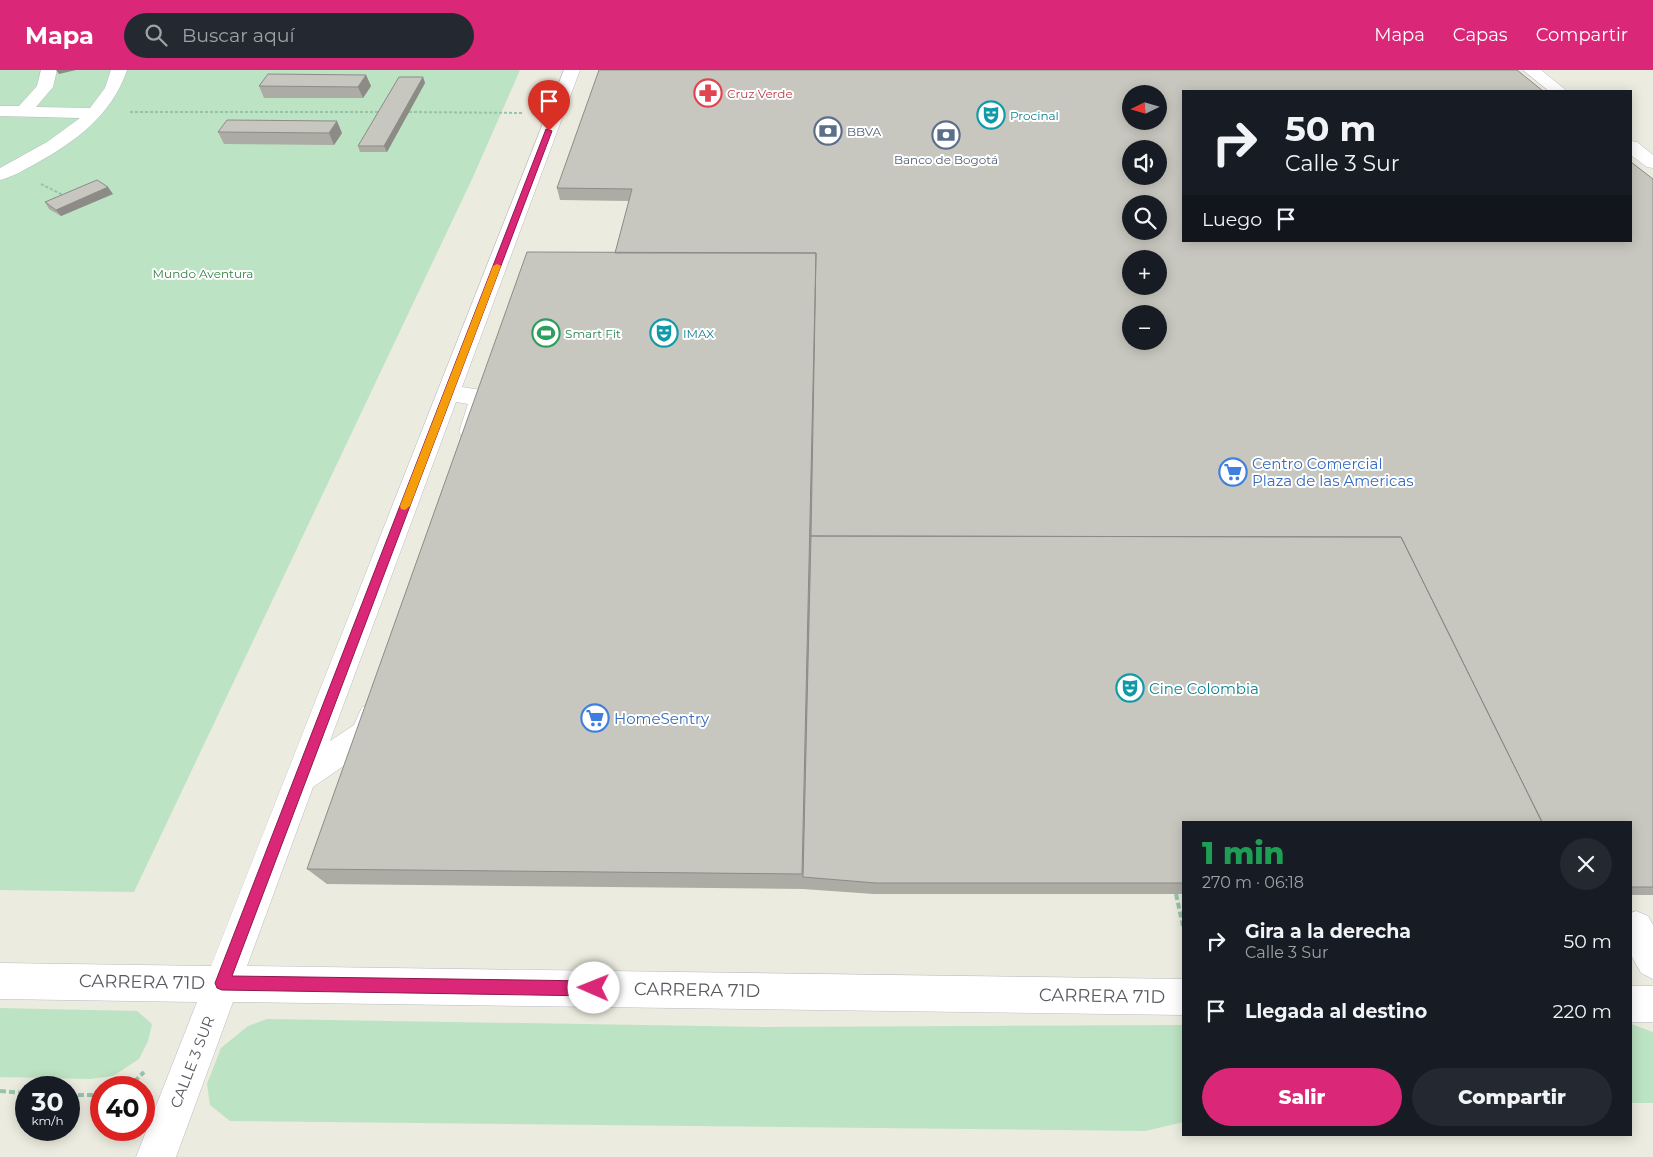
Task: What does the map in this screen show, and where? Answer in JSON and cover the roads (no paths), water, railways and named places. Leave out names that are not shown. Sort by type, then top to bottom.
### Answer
[{"type":"street","points":[[24,112],[45,87],[49,70]]},
{"type":"street","points":[[0,175],[57,142],[94,113],[112,90],[119,70]]},
{"type":"street","name":"CALLE 3 SUR","points":[[156,1157],[572,70]]},
{"type":"street","points":[[1531,70],[1558,90]]},
{"type":"street","points":[[0,112],[94,113]]},
{"type":"street","points":[[1632,147],[1653,163]]},
{"type":"street","points":[[448,394],[473,395],[480,403],[462,458]]},
{"type":"street","points":[[301,778],[366,734],[382,688]]},
{"type":"street","points":[[1636,928],[1653,961]]},
{"type":"street","name":"CARRERA 71D","points":[[0,981],[1182,997]]},
{"type":"street","points":[[1632,1004],[1653,1004]]},
{"type":"place","name":"Cruz Verde","points":[[708,93]]},
{"type":"place","name":"Procinal","points":[[991,115]]},
{"type":"place","name":"BBVA","points":[[828,131]]},
{"type":"place","name":"Banco de Bogotá","points":[[946,135]]},
{"type":"place","name":"Smart Fit","points":[[546,333]]},
{"type":"place","name":"IMAX","points":[[664,333]]},
{"type":"place","name":"Centro Comercial Plaza de las Americas","points":[[1233,472]]},
{"type":"place","name":"Cine Colombia","points":[[1130,688]]},
{"type":"place","name":"HomeSentry","points":[[595,718]]},
{"type":"park label","name":"Mundo Aventura","points":[[203,273]]}]
